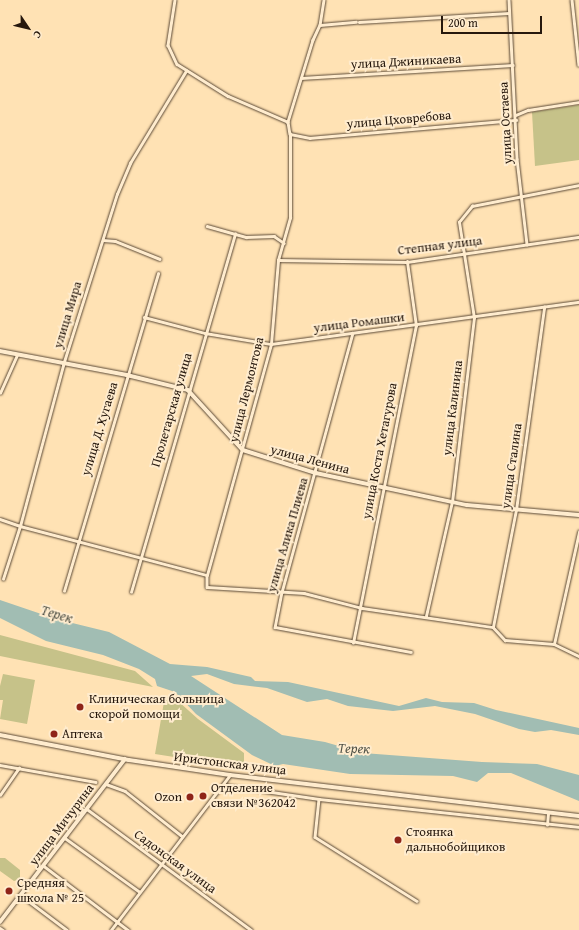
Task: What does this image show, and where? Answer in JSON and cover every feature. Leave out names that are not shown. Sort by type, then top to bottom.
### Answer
[{"type":"main road","name":"Иристонская улица","points":[[0,735],[125,759],[230,775],[579,816]]},
{"type":"street","points":[[175,0],[168,32],[171,55],[186,71],[228,96],[288,122]]},
{"type":"street","points":[[290,134],[288,122],[301,78],[320,25],[324,0]]},
{"type":"street","name":"улица Остаева","points":[[509,0],[515,116],[521,196],[527,244]]},
{"type":"street","points":[[572,0],[579,66]]},
{"type":"street","points":[[320,25],[509,13]]},
{"type":"street","name":"улица Джиникаева","points":[[301,78],[513,66]]},
{"type":"street","name":"улица Мира","points":[[3,579],[20,526],[63,365],[102,240],[130,163],[186,71]]},
{"type":"street","points":[[515,116],[528,110],[579,102]]},
{"type":"street","name":"улица Цховребова","points":[[290,134],[310,138],[516,120]]},
{"type":"street","name":"улица Лермонтова","points":[[207,576],[271,344],[278,260],[290,218],[290,134]]},
{"type":"street","points":[[521,196],[579,185]]},
{"type":"street","name":"улица Калинина","points":[[426,616],[452,502],[474,318],[458,225],[461,218],[472,206],[521,196]]},
{"type":"street","points":[[207,226],[235,234],[259,238],[274,236],[284,243]]},
{"type":"street","name":"Пролетарская улица","points":[[131,592],[188,390],[235,234]]},
{"type":"street","name":"Степная улица","points":[[278,260],[407,262],[527,244],[579,238]]},
{"type":"street","points":[[102,240],[115,240],[160,259]]},
{"type":"street","name":"улица Коста Хетагурова","points":[[353,643],[362,608],[382,488],[416,326],[407,262]]},
{"type":"street","name":"улица Д. Хугаева","points":[[64,591],[77,542],[158,274]]},
{"type":"street","name":"улица Ромашки","points":[[144,317],[205,333],[271,344],[416,326],[579,302]]},
{"type":"street","name":"улица Сталина","points":[[493,627],[516,510],[544,307]]},
{"type":"street","name":"улица Алика Плиева","points":[[353,333],[316,473],[282,592],[275,627],[353,643]]},
{"type":"street","points":[[0,351],[63,365],[127,375],[188,390],[243,450]]},
{"type":"street","points":[[0,394],[18,355]]},
{"type":"street","name":"улица Ленина","points":[[243,450],[316,473],[452,502],[516,510],[579,515]]},
{"type":"street","points":[[0,519],[77,542],[207,576],[207,587],[304,593],[362,608],[426,616],[493,627],[506,640],[554,644],[579,656]]},
{"type":"street","points":[[554,644],[579,532]]},
{"type":"street","points":[[353,643],[411,652]]},
{"type":"street","name":"улица Мичурина","points":[[0,922],[22,896],[125,759]]},
{"type":"street","points":[[0,765],[95,782]]},
{"type":"street","points":[[0,795],[19,768]]},
{"type":"street","points":[[111,930],[182,836],[224,785],[230,775]]},
{"type":"street","points":[[106,784],[125,791],[182,836]]},
{"type":"street","points":[[224,785],[319,799],[579,828]]},
{"type":"street","points":[[319,799],[315,837],[417,901]]},
{"type":"street","name":"Садонская улица","points":[[87,809],[161,865],[252,930]]},
{"type":"street","points":[[547,825],[548,812]]},
{"type":"street","points":[[65,838],[140,892]]},
{"type":"street","points":[[44,866],[128,930]]},
{"type":"street","points":[[22,896],[67,930]]},
{"type":"shaded area","points":[[579,105],[579,160],[535,166],[532,112]]},
{"type":"shaded area","points":[[0,635],[135,671],[153,687],[0,656]]},
{"type":"shaded area","points":[[3,674],[35,680],[27,724],[0,719],[3,700],[0,700],[0,686]]},
{"type":"shaded area","points":[[165,696],[178,701],[198,719],[244,753],[244,768],[155,754]]},
{"type":"shaded area","points":[[0,858],[5,858],[20,870],[20,879],[14,881],[0,871]]},
{"type":"water","points":[[0,600],[56,619],[109,632],[170,664],[207,667],[251,677],[255,681],[288,682],[399,706],[426,698],[442,702],[474,703],[496,710],[579,728],[579,735],[551,730],[535,732],[519,729],[475,714],[435,706],[393,711],[348,706],[327,699],[307,702],[267,688],[234,684],[207,674],[191,676],[282,735],[325,742],[363,753],[482,762],[537,764],[579,775],[579,801],[511,773],[488,773],[477,782],[453,776],[350,774],[283,764],[275,766],[252,755],[196,714],[175,692],[157,686],[155,679],[139,669],[103,655],[46,641],[0,618]]},
{"type":"place","name":"Клиническая больница скорой помощи","points":[[80,707]]},
{"type":"place","name":"Аптека","points":[[54,734]]},
{"type":"place","name":"Отделение связи №362042","points":[[203,796]]},
{"type":"place","name":"Ozon","points":[[190,797]]},
{"type":"place","name":"Стоянка дальнобойщиков","points":[[398,840]]},
{"type":"place","name":"Средняя школа № 25","points":[[9,891]]},
{"type":"water label","name":"Терек","points":[[57,614]]},
{"type":"water label","name":"Терек","points":[[354,748]]}]
